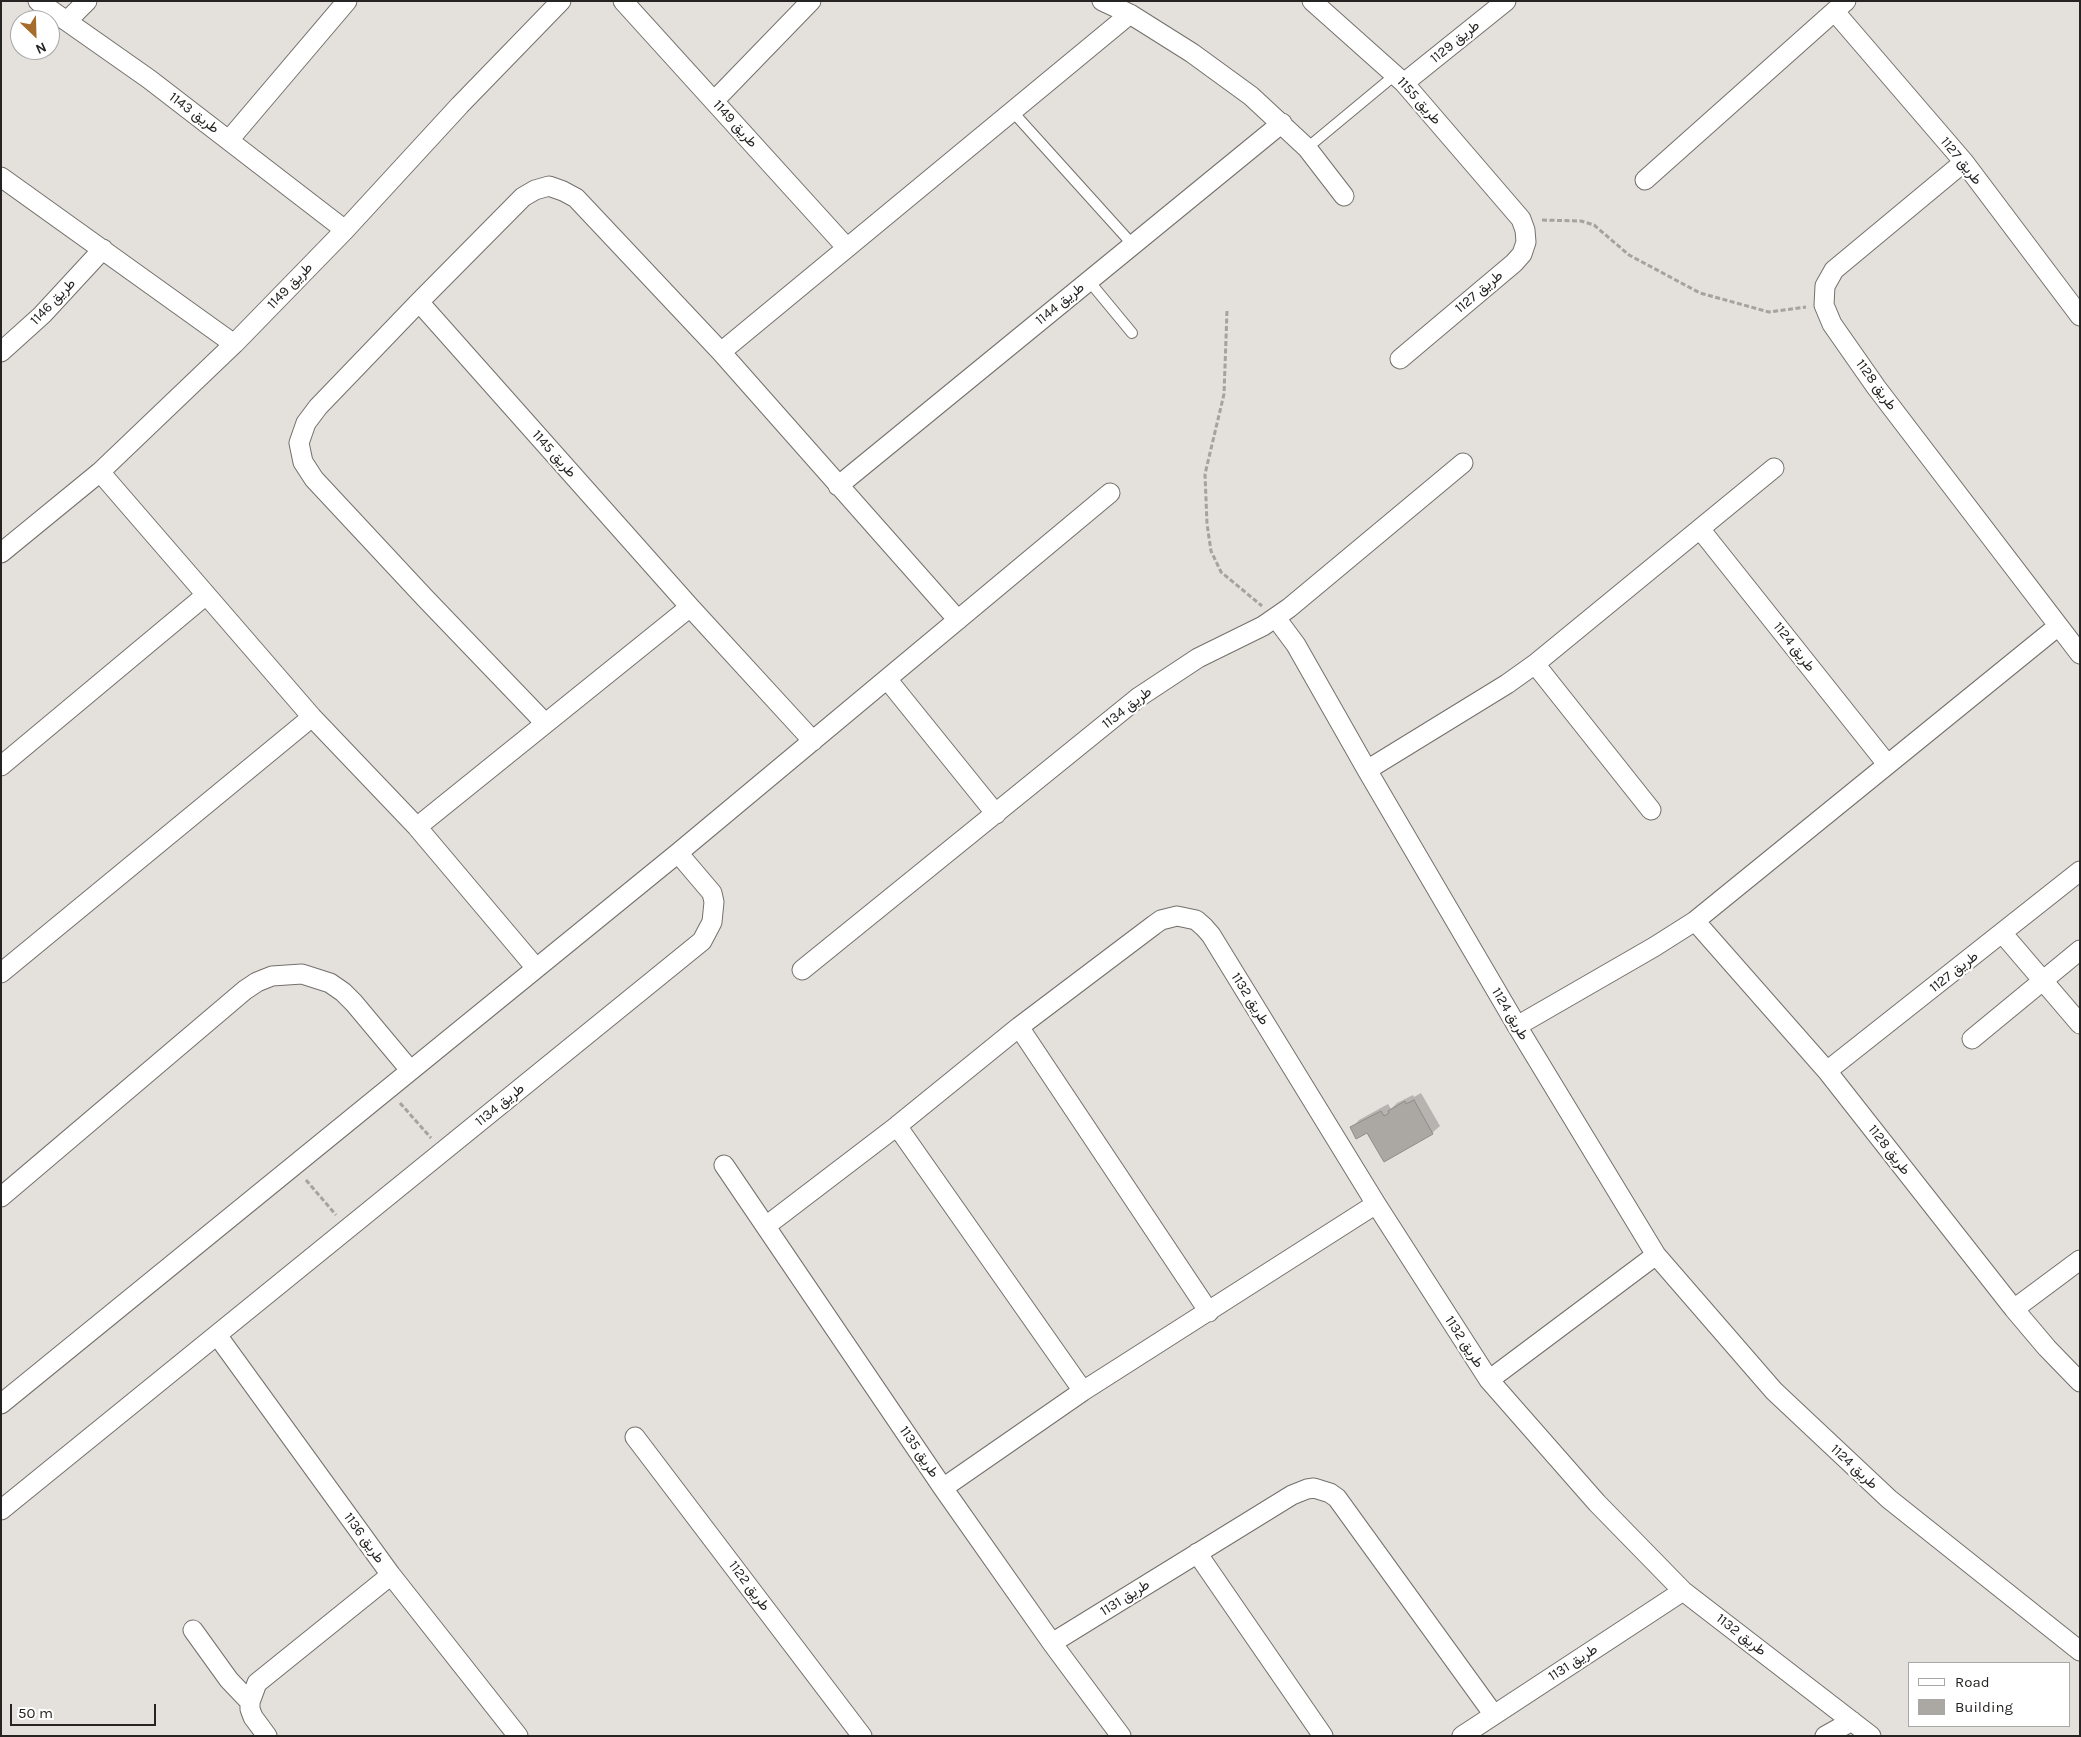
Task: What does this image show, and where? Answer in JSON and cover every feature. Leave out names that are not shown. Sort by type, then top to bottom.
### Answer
[{"type":"street","name":"طريق 1143","points":[[38,1],[229,140],[345,230]]},
{"type":"street","points":[[68,21],[87,1]]},
{"type":"street","points":[[229,140],[347,1]]},
{"type":"street","name":"طريق 1149","points":[[1,553],[100,472],[234,344],[345,230],[460,104],[561,1]]},
{"type":"street","name":"طريق 1149","points":[[623,1],[847,248]]},
{"type":"street","points":[[714,101],[811,1]]},
{"type":"street","points":[[1102,1],[1130,14],[1192,53],[1251,96],[1308,148],[1344,196]]},
{"type":"street","name":"طريق 1155","points":[[1312,1],[1399,79],[1518,215]]},
{"type":"street","name":"طريق 1129","points":[[1399,79],[1506,1]]},
{"type":"street","name":"طريق 1127","points":[[1645,180],[1840,6],[1964,162],[2080,316]]},
{"type":"street","points":[[721,352],[1130,14]]},
{"type":"street","name":"طريق 1144","points":[[838,486],[1282,123]]},
{"type":"street","points":[[1824,305],[1825,286],[1834,270],[1964,162]]},
{"type":"street","points":[[1,177],[234,344]]},
{"type":"street","points":[[546,723],[425,598],[314,479],[303,462],[299,443],[306,423],[318,407],[419,302],[523,197],[535,190],[549,186],[576,198],[721,352],[958,620]]},
{"type":"street","name":"طريق 1127","points":[[1400,359],[1514,263],[1522,254],[1526,242],[1525,230],[1518,215]]},
{"type":"street","name":"طريق 1146","points":[[1,352],[42,315],[103,249]]},
{"type":"street","name":"طريق 1145","points":[[419,302],[690,607],[813,741]]},
{"type":"street","name":"طريق 1128","points":[[1824,305],[1832,324],[1876,387],[2080,654]]},
{"type":"street","name":"طريق 1134","points":[[802,970],[1140,697],[1198,658],[1276,618],[1464,463]]},
{"type":"street","points":[[1367,770],[1507,684],[1535,664],[1774,468]]},
{"type":"street","points":[[100,472],[312,717],[417,827],[536,968]]},
{"type":"street","points":[[1,1404],[678,853],[1110,493]]},
{"type":"street","name":"طريق 1124","points":[[1700,529],[1888,764]]},
{"type":"street","points":[[1,766],[206,595]]},
{"type":"street","points":[[417,827],[690,607]]},
{"type":"street","name":"طريق 1124","points":[[1276,618],[1296,645],[1517,1026],[1656,1255],[1774,1391],[1881,1493],[2080,1651]]},
{"type":"street","points":[[1517,1026],[1654,947],[1694,921],[2058,627]]},
{"type":"street","points":[[1535,664],[1651,810]]},
{"type":"street","points":[[887,679],[996,814]]},
{"type":"street","points":[[1,973],[312,717]]},
{"type":"street","name":"طريق 1134","points":[[1,1510],[702,941],[712,922],[714,912],[712,893],[678,853]]},
{"type":"street","name":"طريق 1127","points":[[1828,1071],[2080,871]]},
{"type":"street","name":"طريق 1132","points":[[766,1226],[897,1126],[1019,1027],[1161,920],[1178,916],[1196,920],[1204,927],[1376,1204],[1489,1380],[1597,1503],[1683,1591],[1852,1721]]},
{"type":"street","name":"طريق 1128","points":[[1694,921],[1828,1071],[2014,1309],[2047,1348],[2080,1382]]},
{"type":"street","points":[[2003,934],[2080,1024]]},
{"type":"street","points":[[1972,1039],[2080,950]]},
{"type":"street","points":[[1,1197],[245,990],[272,976],[302,974],[330,983],[354,1003],[410,1070]]},
{"type":"street","points":[[1019,1027],[1209,1312]]},
{"type":"street","points":[[897,1126],[1083,1391]]},
{"type":"street","name":"طريق 1135","points":[[724,1164],[943,1488],[1052,1644],[1121,1736]]},
{"type":"street","points":[[943,1488],[1083,1391],[1376,1204]]},
{"type":"street","points":[[1489,1380],[1656,1255]]},
{"type":"street","points":[[2014,1309],[2080,1260]]},
{"type":"street","name":"طريق 1136","points":[[217,1335],[390,1574],[518,1736]]},
{"type":"street","name":"طريق 1122","points":[[635,1437],[862,1736]]},
{"type":"street","name":"طريق 1131","points":[[1052,1644],[1292,1495],[1314,1488],[1330,1493],[1337,1498],[1494,1715]]},
{"type":"street","points":[[1197,1553],[1323,1736]]},
{"type":"street","points":[[267,1736],[253,1717],[250,1702],[254,1690],[263,1678],[390,1574]]},
{"type":"street","name":"طريق 1131","points":[[1462,1736],[1683,1591]]},
{"type":"street","points":[[193,1630],[229,1680],[250,1702]]},
{"type":"street","points":[[1825,1736],[1852,1721],[1871,1736]]},
{"type":"lane","points":[[1308,148],[1399,79]]},
{"type":"lane","points":[[1012,112],[1133,245]]},
{"type":"lane","points":[[1089,281],[1132,332]]},
{"type":"path","points":[[1518,215],[1581,221],[1594,225],[1629,255],[1700,293],[1769,312],[1824,305]]},
{"type":"path","points":[[1227,311],[1224,394],[1205,474],[1207,524],[1211,551],[1221,572],[1276,618]]},
{"type":"path","points":[[387,1089],[443,1152]]},
{"type":"path","points":[[294,1165],[348,1229]]},
{"type":"building","points":[[1414,1100],[1433,1134],[1384,1162],[1367,1133],[1356,1139],[1350,1127],[1381,1111],[1384,1116],[1389,1113],[1388,1111],[1405,1101],[1406,1104]]}]
